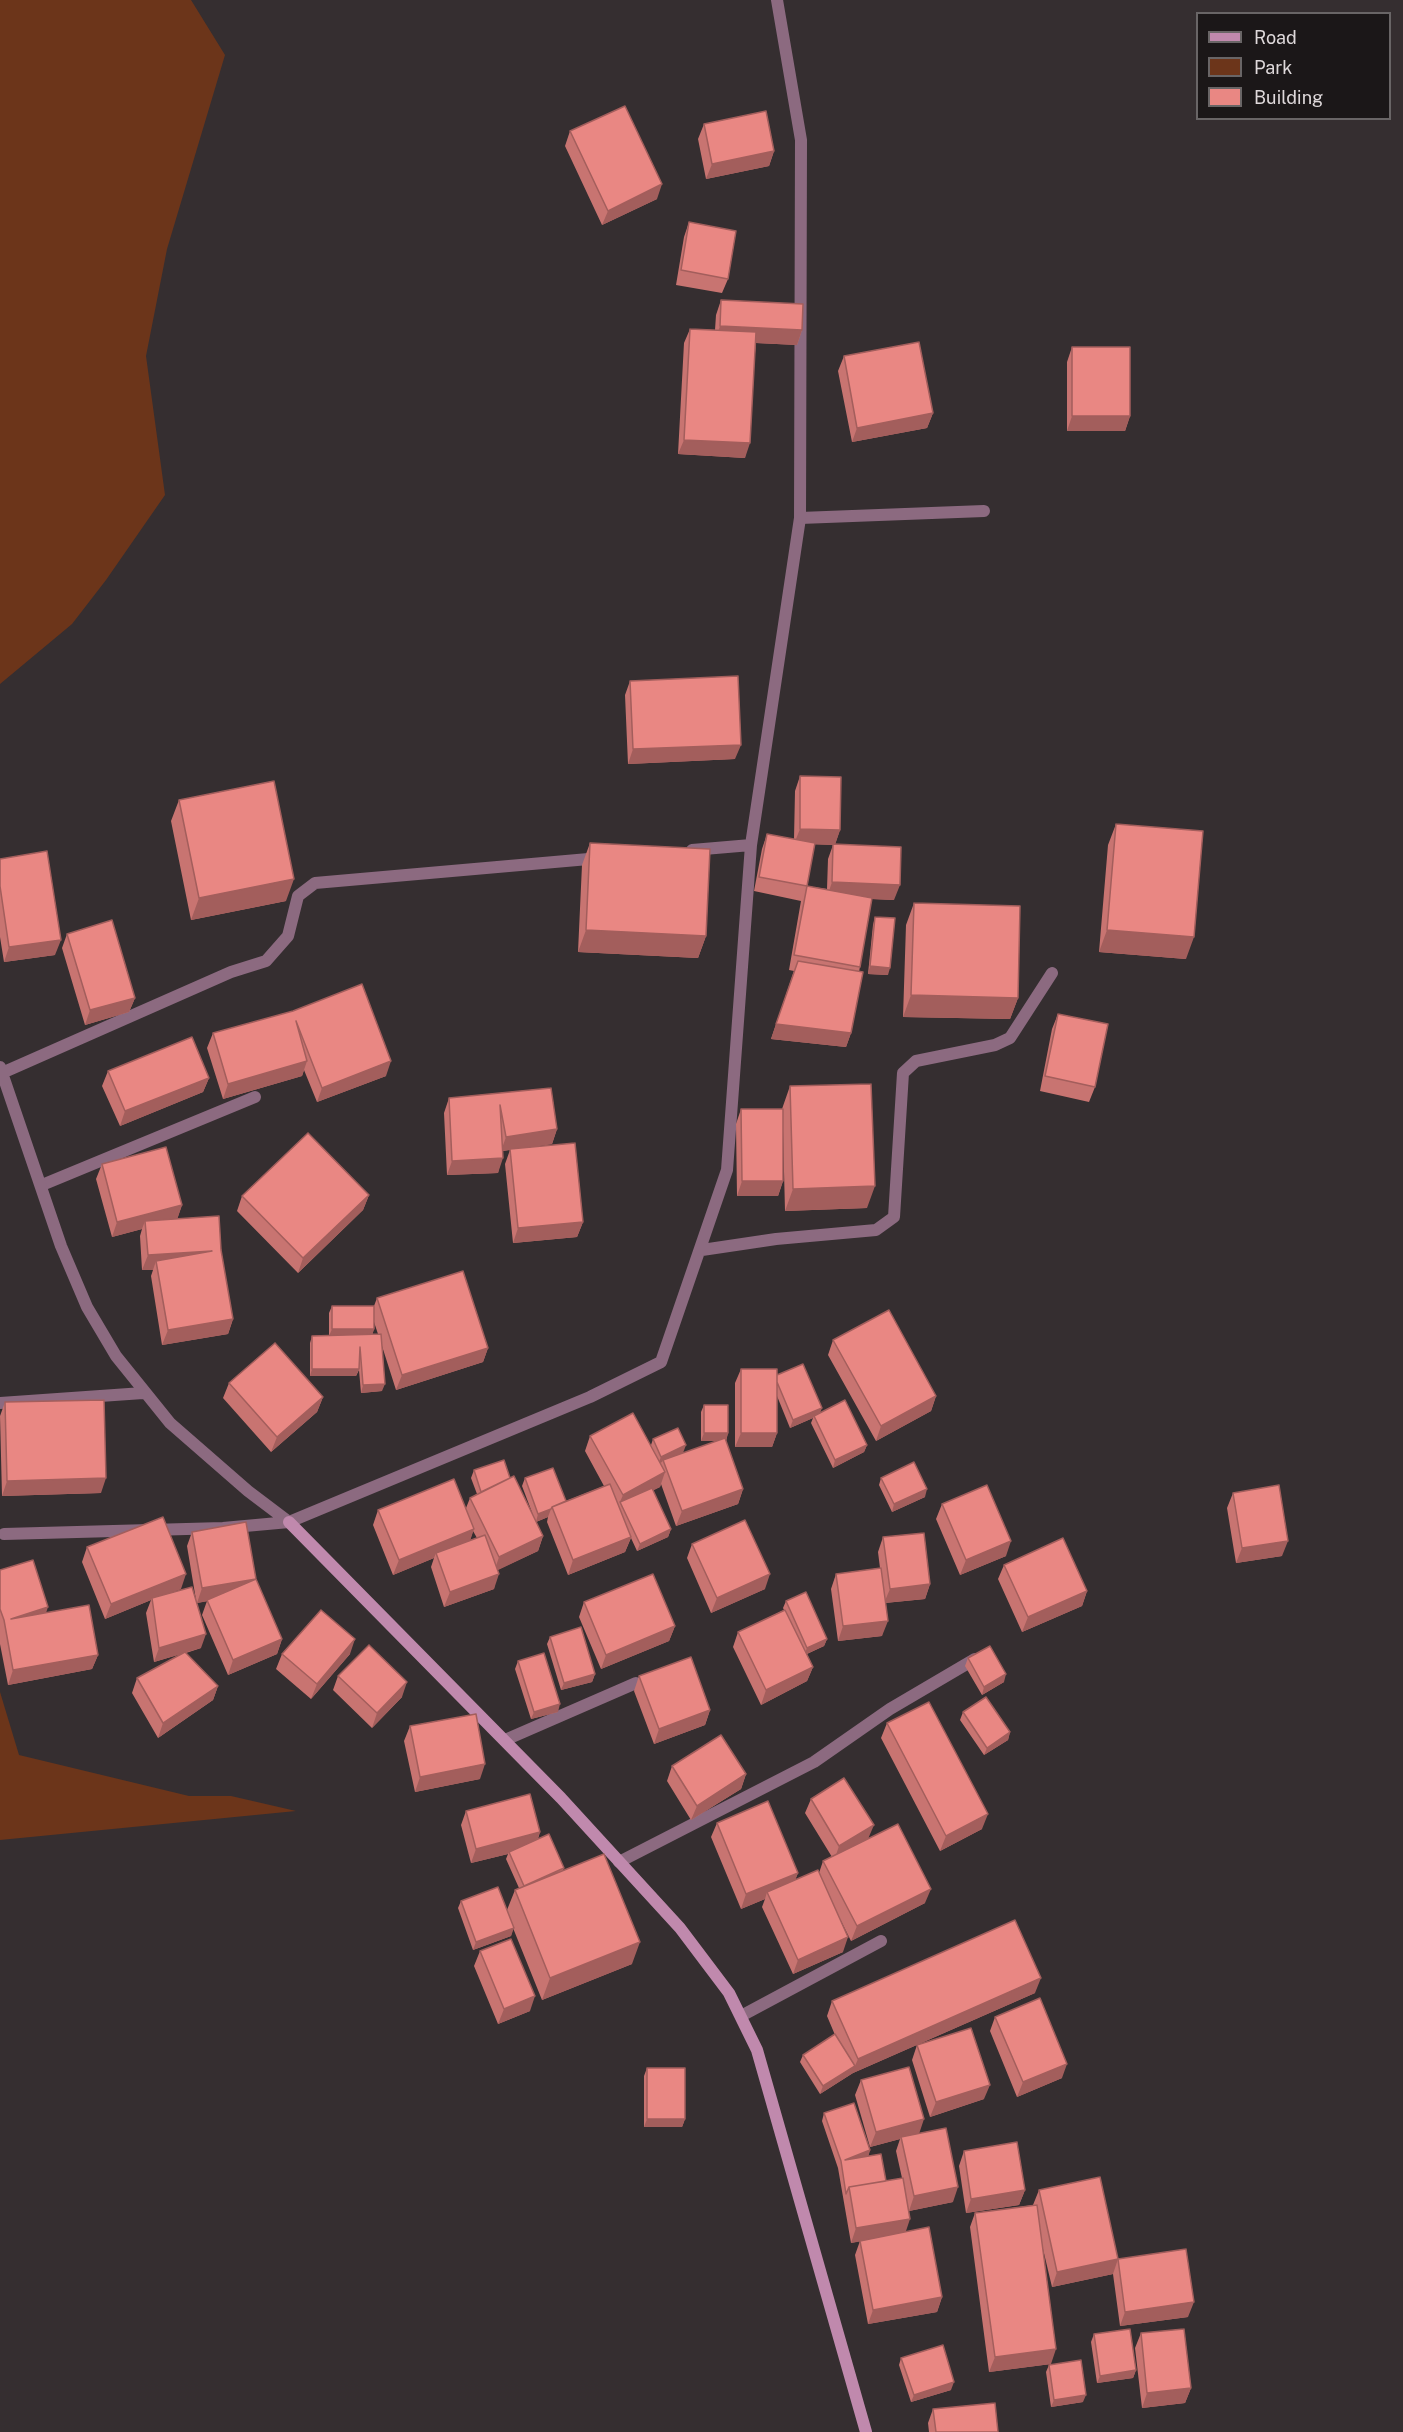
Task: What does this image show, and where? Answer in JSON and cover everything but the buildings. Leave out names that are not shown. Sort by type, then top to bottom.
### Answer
[{"type":"street","points":[[4,1534],[223,1528],[289,1522],[590,1397],[661,1362],[702,1250],[727,1170],[751,845],[800,518],[801,140],[777,0]]},
{"type":"street","points":[[800,518],[984,511]]},
{"type":"street","points":[[680,851],[751,845]]},
{"type":"street","points":[[610,857],[315,883],[298,896],[288,936],[266,961],[231,972],[1,1070],[61,1246],[87,1307],[116,1356],[143,1393],[204,1454],[289,1522],[505,1740],[680,1928],[729,1993],[757,2050],[866,2432]]},
{"type":"street","points":[[702,1250],[776,1239],[876,1230],[894,1217],[903,1074],[916,1061],[995,1045],[1011,1038],[1052,973]]},
{"type":"street","points":[[42,1185],[255,1097]]},
{"type":"street","points":[[0,1403],[143,1393]]},
{"type":"street","points":[[619,1862],[813,1762],[890,1709],[975,1659]]},
{"type":"street","points":[[505,1740],[636,1683]]},
{"type":"street","points":[[741,2016],[881,1941]]},
{"type":"green space","points":[[0,0],[191,0],[225,55],[167,249],[146,356],[165,495],[106,580],[72,624],[0,684]]},
{"type":"green space","points":[[0,1692],[19,1755],[189,1796],[231,1796],[296,1811],[0,1840]]}]
